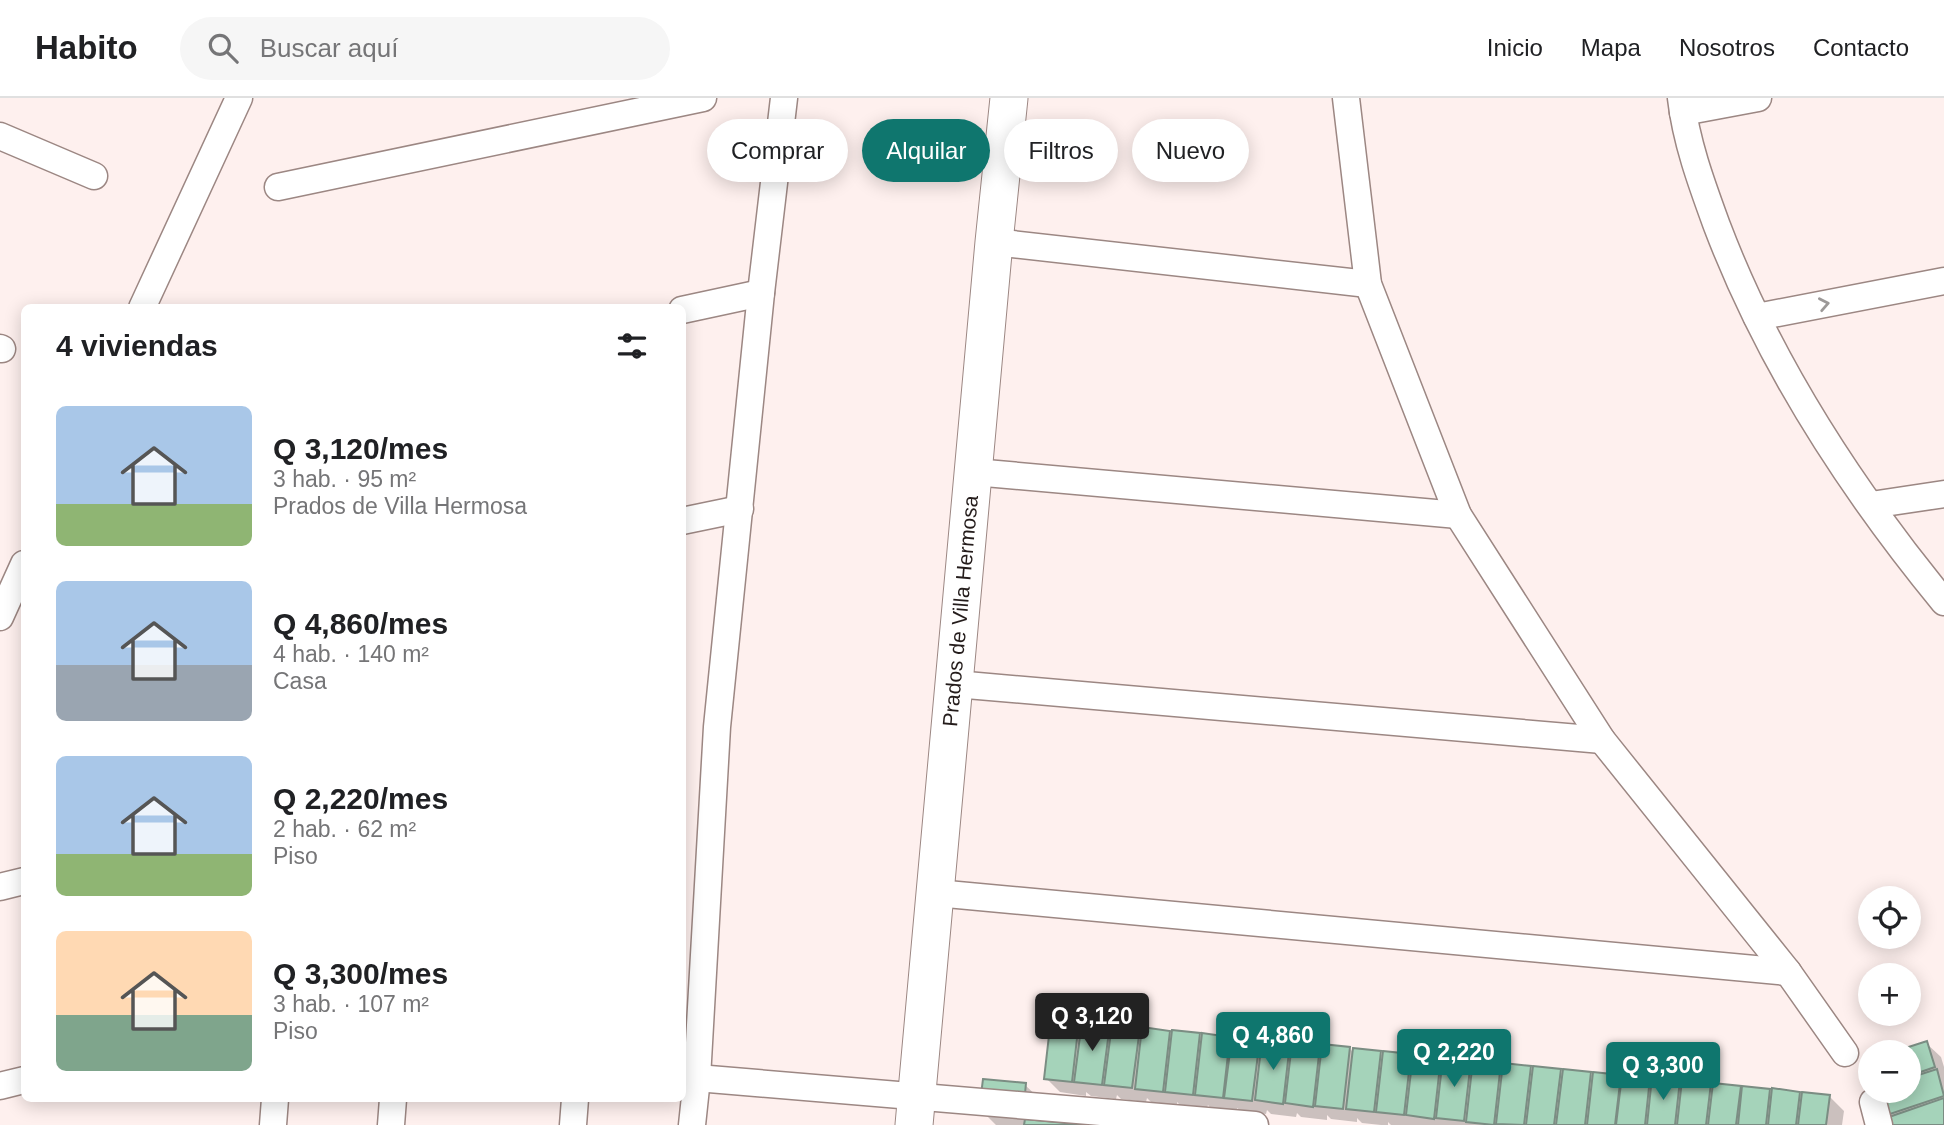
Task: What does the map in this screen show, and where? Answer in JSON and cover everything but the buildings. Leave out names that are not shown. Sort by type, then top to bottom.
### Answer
[{"type":"main road","name":"Prados de Villa Hermosa","points":[[916,1110],[1009,98]]},
{"type":"street","points":[[144,304],[239,98]]},
{"type":"street","points":[[278,187],[703,98]]},
{"type":"street","points":[[692,1125],[717,727],[761,293],[784,98]]},
{"type":"street","points":[[1346,98],[1368,284],[1458,515],[1602,740],[1788,972],[1845,1053]]},
{"type":"street","points":[[1758,98],[1682,105],[1704,191],[1727,252],[1791,383],[1871,506],[1944,602]]},
{"type":"street","points":[[0,135],[94,176]]},
{"type":"street","points":[[994,242],[1368,284]]},
{"type":"street","points":[[1757,317],[1944,281]]},
{"type":"street","points":[[686,309],[761,293]]},
{"type":"street","points":[[974,472],[1458,515]]},
{"type":"street","points":[[1871,506],[1944,494]]},
{"type":"street","points":[[686,521],[740,509]]},
{"type":"street","points":[[0,617],[21,571]]},
{"type":"street","points":[[955,684],[1602,740]]},
{"type":"street","points":[[0,887],[21,882]]},
{"type":"street","points":[[936,893],[1788,972]]},
{"type":"street","points":[[697,1078],[916,1110],[1255,1125]]},
{"type":"street","points":[[0,1086],[21,1081]]},
{"type":"street","points":[[273,1125],[275,1102]]},
{"type":"street","points":[[391,1125],[393,1102]]},
{"type":"street","points":[[573,1125],[575,1102]]}]
